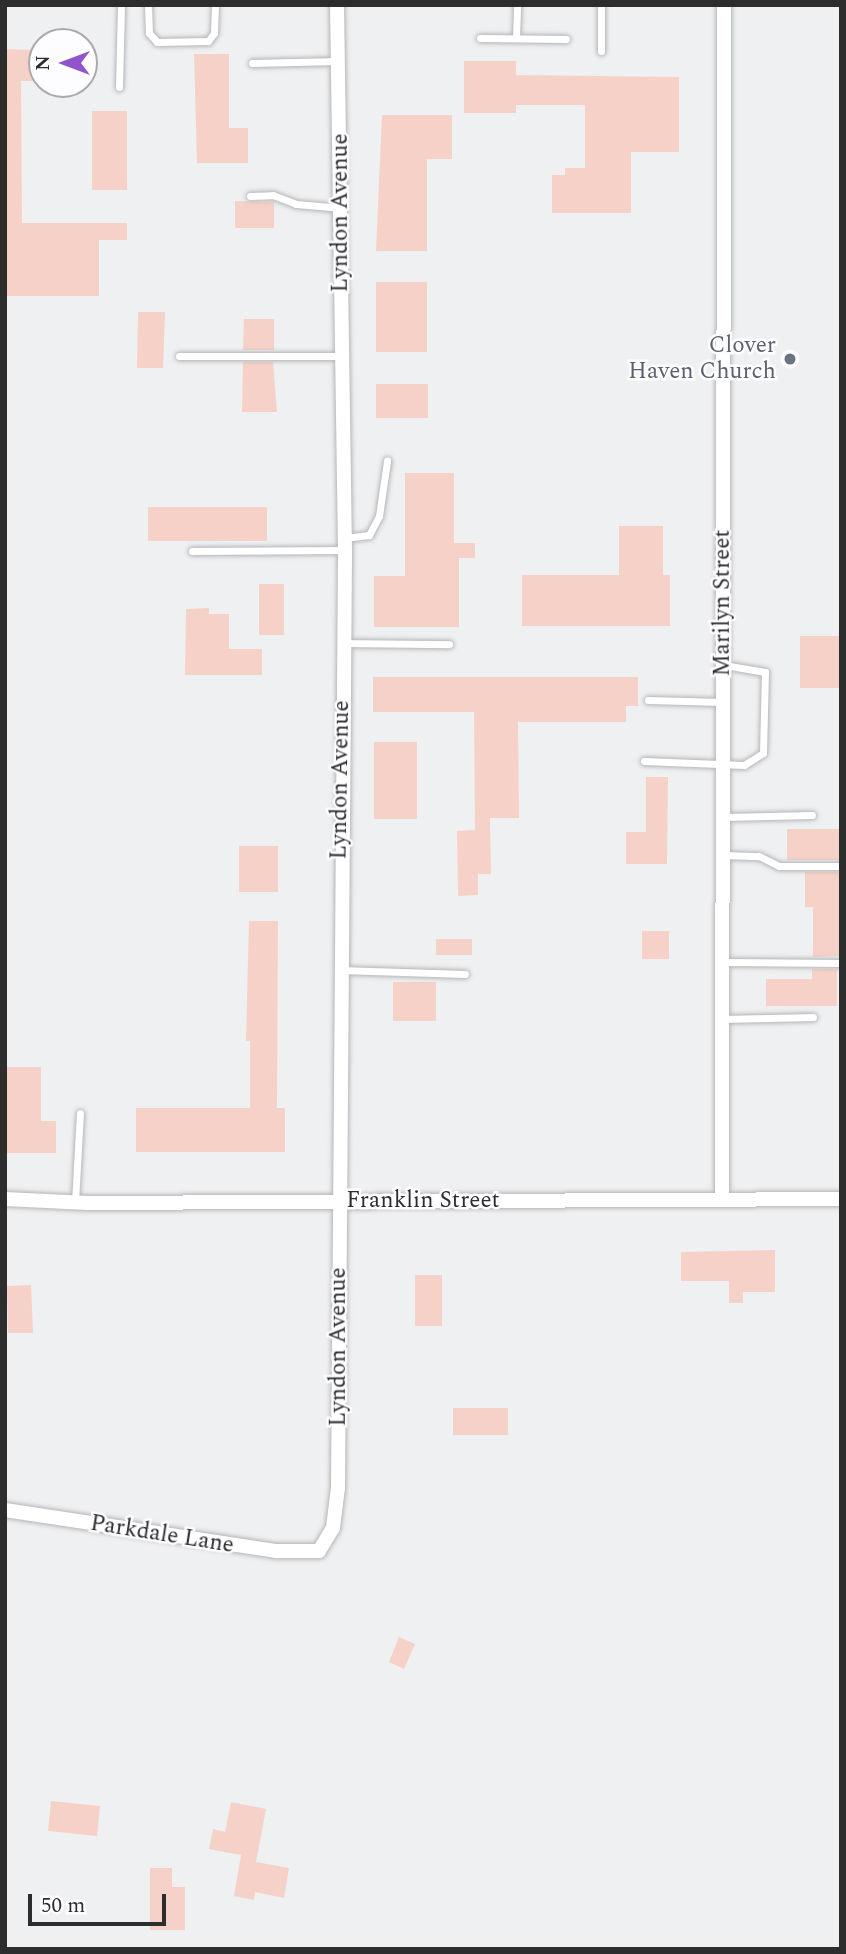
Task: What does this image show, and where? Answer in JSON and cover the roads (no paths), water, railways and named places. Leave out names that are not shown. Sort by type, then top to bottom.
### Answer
[{"type":"street","name":"Lyndon Avenue","points":[[319,1551],[333,1528],[338,1489],[339,970],[345,544],[341,356],[343,208],[338,5]]},
{"type":"street","name":"Marilyn Street","points":[[722,1200],[724,5]]},
{"type":"street","name":"Franklin Street","points":[[5,1199],[75,1203],[841,1199]]},
{"type":"street","name":"Parkdale Lane","points":[[5,1510],[203,1544],[319,1551]]},
{"type":"lane","points":[[119,88],[121,5]]},
{"type":"lane","points":[[148,5],[149,33],[158,42],[208,41],[214,33],[215,5]]},
{"type":"lane","points":[[516,38],[517,5]]},
{"type":"lane","points":[[601,5],[601,51]]},
{"type":"lane","points":[[480,38],[566,39]]},
{"type":"lane","points":[[252,63],[339,61]]},
{"type":"lane","points":[[250,196],[273,195],[296,204],[343,208]]},
{"type":"lane","points":[[179,356],[341,356]]},
{"type":"lane","points":[[192,551],[345,544],[369,536],[379,516],[387,461]]},
{"type":"lane","points":[[344,643],[449,645]]},
{"type":"lane","points":[[644,761],[744,765],[763,754],[767,727],[765,672],[723,665]]},
{"type":"lane","points":[[648,700],[723,702]]},
{"type":"lane","points":[[724,817],[812,814]]},
{"type":"lane","points":[[724,855],[759,856],[779,866],[841,866]]},
{"type":"lane","points":[[724,962],[841,963]]},
{"type":"lane","points":[[339,970],[466,974]]},
{"type":"lane","points":[[723,1020],[813,1017]]},
{"type":"lane","points":[[75,1203],[80,1113]]},
{"type":"place","name":"Clover Haven Church","points":[[790,359]]}]
